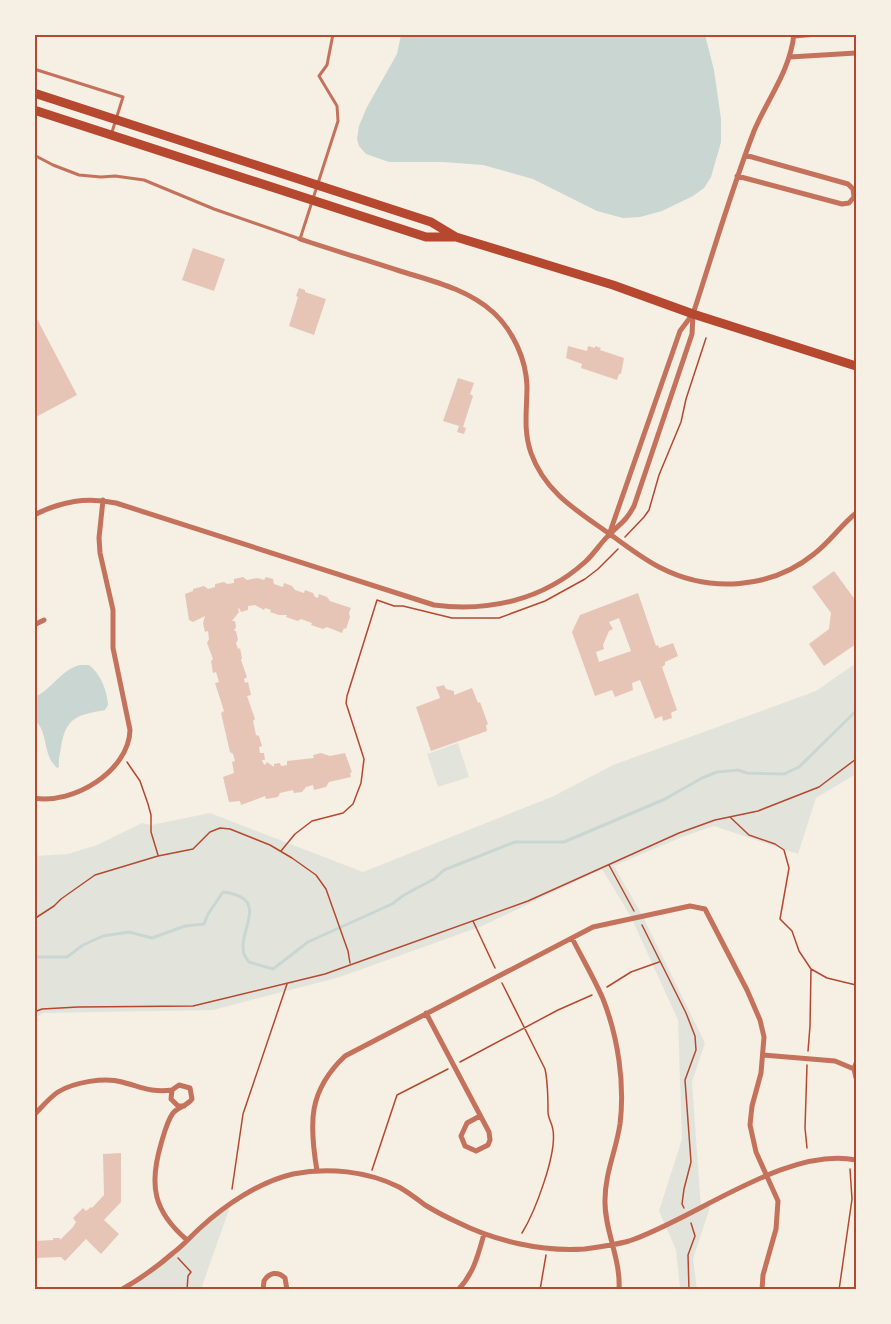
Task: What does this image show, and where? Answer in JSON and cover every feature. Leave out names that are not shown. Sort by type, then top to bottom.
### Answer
[{"type":"main road","points":[[34,93],[431,222],[456,237],[613,285],[693,314],[856,366]]},
{"type":"main road","points":[[34,110],[426,237],[456,237]]},
{"type":"street","points":[[34,515],[67,502],[102,500],[134,508],[434,605],[465,608],[497,605],[516,601],[552,586],[586,561],[610,534],[626,521],[639,494],[692,334],[693,314],[745,155],[790,57],[794,35],[817,34]]},
{"type":"street","points":[[790,57],[856,53]]},
{"type":"street","points":[[737,176],[842,204],[849,203],[854,197],[854,189],[848,184],[745,155]]},
{"type":"street","points":[[300,239],[452,288],[467,294],[488,308],[505,325],[525,368],[527,437],[545,481],[571,506],[659,568],[693,580],[731,585],[750,583],[784,573],[800,564],[815,554],[856,513]]},
{"type":"street","points":[[610,534],[680,331],[693,314]]},
{"type":"street","points":[[34,798],[59,799],[72,795],[94,783],[122,757],[128,747],[130,730],[113,648],[113,610],[100,554],[102,500]]},
{"type":"street","points":[[34,625],[44,620]]},
{"type":"street","points":[[317,1171],[312,1140],[313,1107],[322,1083],[332,1068],[345,1056],[360,1046],[593,927],[690,906],[705,909],[747,990],[760,1020],[764,1037],[764,1055],[750,1125],[756,1152],[778,1201],[778,1219],[763,1275],[762,1290]]},
{"type":"street","points":[[572,938],[599,992],[610,1019],[615,1040],[621,1091],[620,1127],[605,1180],[604,1204],[617,1257],[619,1290]]},
{"type":"street","points":[[426,1013],[485,1123],[490,1140],[484,1149],[476,1151],[465,1146],[461,1136],[467,1123],[480,1116]]},
{"type":"street","points":[[764,1055],[835,1060],[855,1066],[856,1078]]},
{"type":"street","points":[[34,1114],[58,1092],[74,1085],[96,1081],[118,1081],[156,1092],[172,1090],[179,1085],[190,1088],[192,1099],[173,1113],[165,1130],[155,1165],[154,1184],[162,1210],[187,1240]]},
{"type":"street","points":[[172,1090],[172,1102],[178,1106],[184,1106]]},
{"type":"street","points":[[121,1290],[175,1252],[231,1204],[262,1185],[293,1174],[343,1171],[370,1176],[400,1187],[428,1207],[484,1234],[530,1246],[584,1249],[629,1241],[766,1175],[802,1163],[819,1160],[854,1160]]},
{"type":"street","points":[[458,1290],[474,1268],[484,1234]]},
{"type":"street","points":[[263,1290],[264,1281],[273,1273],[285,1278],[287,1290]]},
{"type":"lane","points":[[34,155],[79,175],[144,180],[300,239],[338,121],[337,106],[319,76],[327,65],[333,34]]},
{"type":"lane","points":[[34,69],[123,97],[111,135]]},
{"type":"path","points":[[281,851],[295,834],[312,821],[343,813],[353,804],[361,783],[364,759],[346,703],[377,600],[394,606],[403,606],[452,618],[498,618],[545,601],[585,579],[614,554],[649,510],[659,475],[681,422],[706,338]]},
{"type":"path","points":[[122,757],[140,781],[152,815],[151,832],[158,856]]},
{"type":"path","points":[[34,1012],[42,1009],[78,1007],[193,1006],[325,974],[528,901],[679,833],[758,811],[819,788],[856,759]]},
{"type":"path","points":[[730,817],[749,835],[780,846],[784,850],[789,868],[780,919],[792,931],[799,951],[811,969],[826,978],[856,985]]},
{"type":"path","points":[[34,919],[94,875],[158,856],[193,849],[210,832],[220,828],[239,831],[281,851],[316,875],[326,889],[350,964]]},
{"type":"path","points":[[609,864],[686,1013],[695,1036],[696,1050],[686,1075],[684,1090],[691,1162],[682,1204],[693,1226],[695,1236],[688,1255],[689,1290]]},
{"type":"path","points":[[472,920],[545,1069],[548,1114],[554,1131],[548,1168],[529,1221],[522,1233]]},
{"type":"path","points":[[370,1176],[397,1095],[558,1010],[599,992],[631,972],[660,962]]},
{"type":"path","points":[[232,1189],[243,1114],[287,983]]},
{"type":"path","points":[[839,1290],[852,1199],[849,1172],[854,1160]]},
{"type":"path","points":[[540,1290],[547,1248]]},
{"type":"path","points":[[175,1252],[191,1272],[188,1276],[187,1290]]},
{"type":"shaded area","points":[[401,35],[705,35],[714,70],[721,119],[721,142],[711,177],[704,188],[693,196],[662,211],[640,217],[623,218],[597,211],[533,179],[483,165],[389,162],[366,154],[359,146],[357,139],[359,126],[397,54]]},
{"type":"shaded area","points":[[856,663],[856,774],[816,798],[798,854],[714,826],[614,866],[642,915],[705,1043],[692,1082],[701,1208],[711,1204],[693,1259],[697,1289],[680,1289],[676,1250],[659,1211],[682,1139],[678,1020],[631,917],[602,869],[482,926],[340,977],[213,1010],[43,1013],[35,1018],[34,856],[68,854],[97,845],[142,823],[151,825],[210,813],[363,872],[554,796],[613,765],[816,691]]},
{"type":"shaded area","points":[[80,665],[89,665],[97,673],[105,689],[108,705],[105,710],[80,716],[70,723],[63,737],[57,768],[49,757],[42,731],[35,720],[35,697],[68,671]]},
{"type":"shaded area","points":[[458,743],[469,777],[438,787],[427,754]]},
{"type":"shaded area","points":[[231,1204],[201,1289],[121,1290],[141,1278]]},
{"type":"building","points":[[193,248],[225,259],[214,291],[182,280]]},
{"type":"building","points":[[299,288],[326,299],[314,335],[289,326]]},
{"type":"building","points":[[37,319],[77,395],[34,418],[34,320]]},
{"type":"building","points":[[568,346],[587,351],[588,346],[595,348],[595,346],[624,358],[621,374],[617,380],[581,368],[582,364],[566,358]]},
{"type":"building","points":[[458,378],[474,383],[470,394],[473,396],[463,427],[466,428],[464,434],[457,432],[459,426],[443,421]]},
{"type":"building","points":[[834,571],[856,601],[856,644],[824,666],[809,644],[829,629],[831,613],[812,587]]},
{"type":"building","points":[[243,577],[247,580],[258,578],[264,580],[266,577],[273,579],[274,584],[283,587],[284,583],[295,590],[304,593],[305,590],[318,598],[319,594],[330,601],[351,608],[346,629],[344,628],[342,633],[327,627],[323,629],[311,625],[312,623],[301,619],[298,621],[286,617],[287,615],[279,615],[255,605],[248,606],[248,610],[241,612],[239,608],[239,612],[232,621],[235,621],[234,631],[236,631],[238,640],[236,643],[238,649],[240,648],[241,660],[247,677],[244,679],[245,683],[248,682],[251,695],[247,696],[255,719],[253,721],[256,735],[259,736],[262,746],[259,747],[260,753],[264,753],[263,763],[265,765],[267,762],[274,767],[274,764],[287,765],[287,761],[314,758],[313,755],[321,753],[330,756],[345,753],[352,772],[351,777],[329,782],[326,787],[314,790],[313,785],[306,787],[302,792],[294,793],[293,790],[280,793],[278,797],[266,799],[265,796],[241,805],[240,801],[229,802],[223,777],[234,773],[232,762],[235,761],[230,752],[221,713],[224,711],[215,683],[219,682],[216,672],[213,673],[211,661],[213,659],[207,643],[208,631],[205,632],[203,623],[205,616],[193,622],[189,620],[185,594],[204,586],[208,589],[215,587],[215,584],[234,583],[234,579]]},
{"type":"building","points":[[638,593],[656,646],[658,645],[659,648],[673,643],[678,656],[665,662],[662,667],[677,710],[671,713],[672,718],[663,721],[662,716],[655,719],[640,680],[632,683],[633,690],[615,697],[612,690],[595,696],[572,632],[580,615]],"holes":[[[619,618],[631,651],[599,662],[596,652],[604,649],[603,645],[609,631],[613,629],[609,622]]]},
{"type":"building","points":[[444,685],[446,689],[454,691],[454,695],[472,688],[488,724],[486,725],[487,731],[431,751],[416,707],[440,698],[436,687]]},
{"type":"building","points":[[121,1153],[121,1202],[104,1220],[119,1234],[101,1254],[86,1239],[65,1261],[61,1257],[34,1258],[34,1241],[53,1240],[53,1238],[60,1238],[60,1240],[76,1222],[73,1218],[83,1208],[86,1211],[92,1208],[104,1195],[103,1154]]},
{"type":"waterway","points":[[34,957],[67,957],[83,945],[103,936],[129,932],[152,938],[185,926],[204,924],[223,892],[238,895],[246,901],[249,908],[243,945],[245,957],[249,962],[273,969],[308,942],[392,904],[434,879],[444,870],[515,842],[564,842],[665,799],[717,772],[738,770],[747,773],[784,774],[799,767],[856,711]]}]
